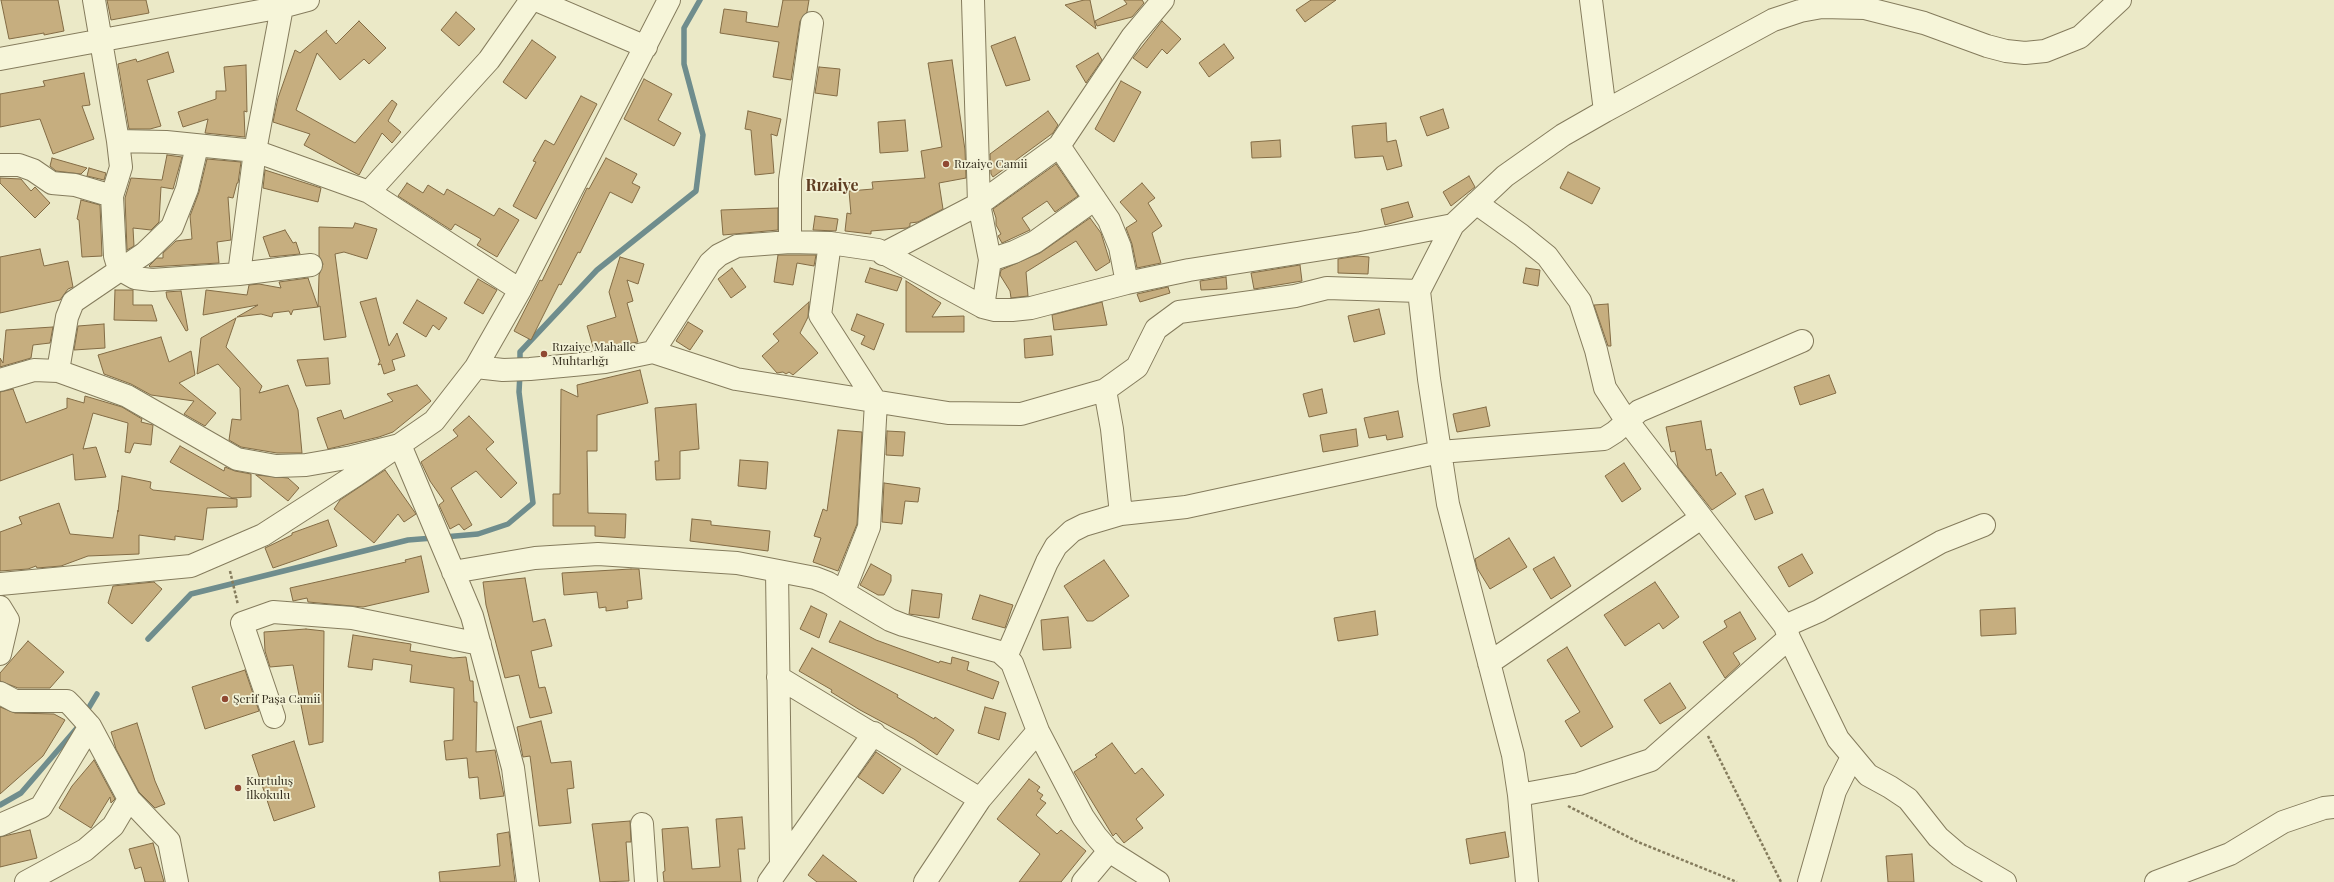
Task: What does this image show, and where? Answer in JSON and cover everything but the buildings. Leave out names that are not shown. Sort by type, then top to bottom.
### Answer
[{"type":"street","points":[[94,0],[121,167],[112,196],[115,256],[120,269],[126,274],[143,280],[239,274],[311,265]]},
{"type":"street","points":[[0,59],[308,0]]},
{"type":"street","points":[[369,192],[489,60],[531,0]]},
{"type":"street","points":[[536,0],[646,47]]},
{"type":"street","points":[[0,584],[191,566],[263,535],[318,500],[434,421],[476,367],[520,290],[669,0]]},
{"type":"street","points":[[973,0],[979,204],[990,260],[983,307]]},
{"type":"street","points":[[883,254],[979,204],[1059,146],[1132,37],[1164,0]]},
{"type":"street","points":[[1591,0],[1605,111]]},
{"type":"street","points":[[1526,882],[1519,795],[1513,755],[1448,504],[1419,292],[1453,225],[1505,176],[1562,136],[1605,111],[1774,20],[1800,11],[1822,7],[1864,8],[1924,23],[1987,46],[2006,51],[2025,53],[2045,51],[2064,45],[2080,37],[2120,0]]},
{"type":"street","points":[[239,274],[255,151],[281,4]]},
{"type":"street","points":[[790,242],[790,180],[812,23]]},
{"type":"street","points":[[118,141],[255,151],[369,192],[520,290]]},
{"type":"street","points":[[58,371],[66,317],[73,302],[145,252],[172,227],[187,189],[197,146]]},
{"type":"street","points":[[1059,146],[1115,233],[1124,265],[1127,283]]},
{"type":"street","points":[[0,165],[19,165],[34,170],[52,183],[75,185],[112,196]]},
{"type":"street","points":[[990,260],[1025,248],[1094,199]]},
{"type":"street","points":[[1476,203],[1521,235],[1547,256],[1580,301],[1596,350],[1605,388],[1626,420],[1787,632],[1838,739],[1852,757],[1868,775],[1908,799],[1938,837],[1959,855],[2005,882]]},
{"type":"street","points":[[653,352],[710,263],[719,255],[737,246],[790,242],[830,243],[878,250],[983,307],[994,310],[1031,308],[1127,283],[1188,270],[1361,243],[1453,225]]},
{"type":"street","points":[[830,243],[820,315],[876,402],[869,526],[844,591]]},
{"type":"street","points":[[476,367],[503,370],[530,369],[605,362],[653,352],[736,379],[948,413],[1021,414],[1105,390],[1137,367],[1156,328],[1179,312],[1295,296],[1327,288],[1419,292]]},
{"type":"street","points":[[1006,657],[1047,562],[1056,546],[1072,531],[1084,525],[1121,514],[1186,507],[1440,452],[1604,439],[1615,432],[1626,420],[1639,410],[1802,341]]},
{"type":"street","points":[[0,380],[34,370],[58,371],[127,396],[237,459],[276,466],[306,465],[352,457],[400,445]]},
{"type":"street","points":[[1105,390],[1112,429],[1121,514]]},
{"type":"street","points":[[400,445],[472,616],[514,768],[528,882]]},
{"type":"street","points":[[306,465],[315,480],[318,500]]},
{"type":"street","points":[[1489,663],[1701,518]]},
{"type":"street","points":[[1519,795],[1579,784],[1622,771],[1651,760],[1699,717],[1787,632],[1819,611],[1941,542],[1984,525]]},
{"type":"street","points":[[449,562],[598,554],[737,563],[815,578],[844,591],[890,620],[902,625],[991,650],[1006,657],[1016,672],[1038,731],[1083,817],[1108,851],[1158,882]]},
{"type":"street","points":[[775,873],[778,677],[777,571]]},
{"type":"street","points":[[0,607],[8,620],[0,654]]},
{"type":"street","points":[[274,717],[242,622],[273,612],[352,618],[480,644]]},
{"type":"street","points":[[778,677],[874,733],[980,799]]},
{"type":"street","points":[[0,693],[15,701],[67,700],[89,725],[129,799],[169,841],[177,882]]},
{"type":"street","points":[[0,825],[41,807],[89,725]]},
{"type":"street","points":[[925,882],[980,799],[1038,731]]},
{"type":"street","points":[[775,873],[874,733]]},
{"type":"street","points":[[1809,882],[1835,792],[1852,757]]},
{"type":"street","points":[[26,882],[85,850],[114,826],[129,799]]},
{"type":"street","points":[[2156,882],[2230,854],[2283,822],[2324,808],[2334,807]]},
{"type":"street","points":[[642,824],[646,882]]},
{"type":"street","points":[[1083,882],[1108,851]]},
{"type":"path","points":[[230,572],[237,604]]},
{"type":"path","points":[[1699,717],[1781,882]]},
{"type":"path","points":[[1567,806],[1638,842],[1737,882]]},
{"type":"waterway","points":[[520,365],[520,352],[597,270],[696,191],[703,135],[684,64],[684,28],[700,0]]},
{"type":"waterway","points":[[444,537],[478,534],[508,524],[533,503],[519,392],[520,373]]},
{"type":"waterway","points":[[148,639],[191,594],[408,540],[433,538]]},
{"type":"waterway","points":[[85,714],[97,694]]},
{"type":"waterway","points":[[0,805],[21,793],[77,728]]},
{"type":"place","name":"Rızaiye Camii","points":[[946,164]]},
{"type":"place","name":"Rızaiye Mahalle Muhtarlığı","points":[[544,354]]},
{"type":"place","name":"Şerif Paşa Camii","points":[[225,699]]},
{"type":"place","name":"Kurtuluş İlkokulu","points":[[238,788]]},
{"type":"district","name":"Rızaiye","points":[[832,186]]}]
